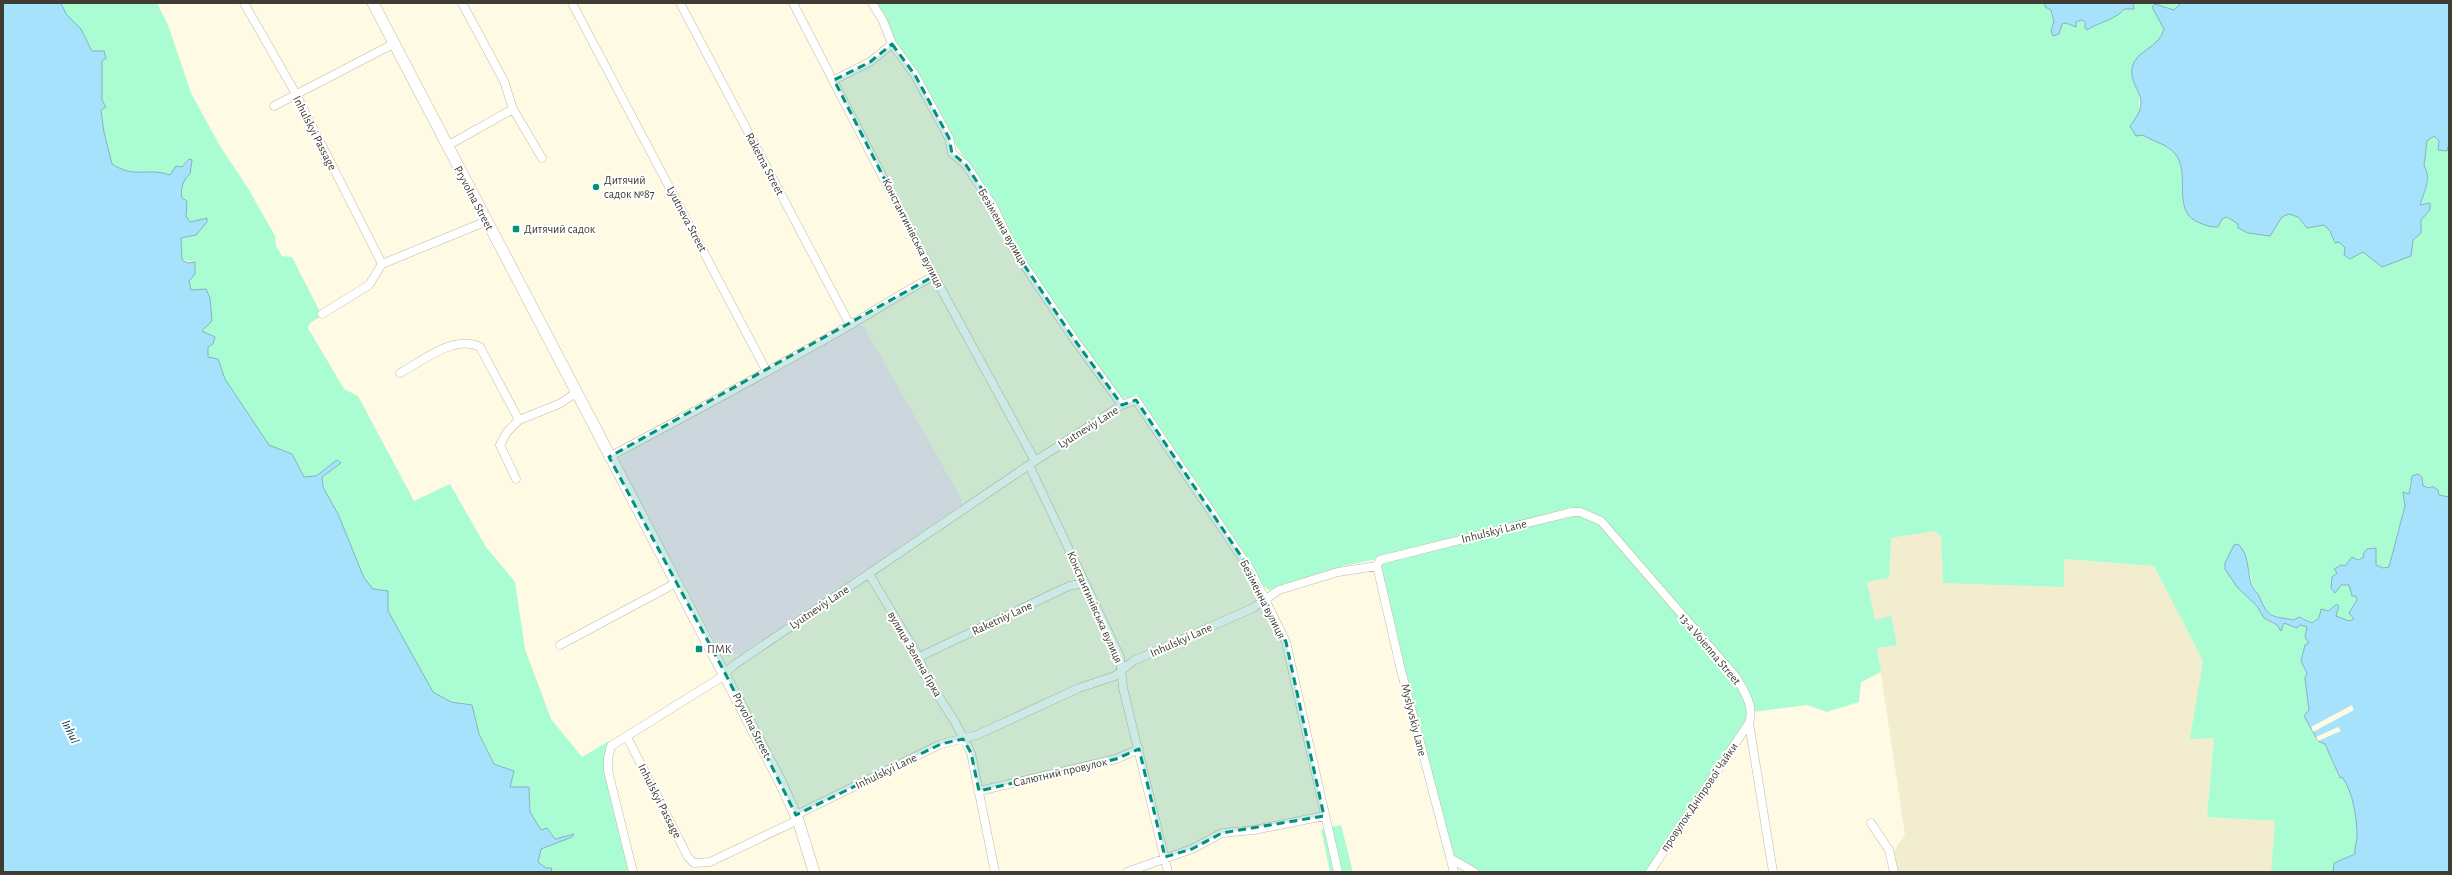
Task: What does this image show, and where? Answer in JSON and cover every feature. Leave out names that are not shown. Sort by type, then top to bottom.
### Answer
[{"type":"street","name":"Inhulskyi Passage","points":[[244,3],[296,94],[382,264]]},
{"type":"street","name":"Pryvolna Street","points":[[373,3],[609,457],[725,673],[797,817],[814,872]]},
{"type":"street","points":[[462,3],[504,82],[513,109],[542,158]]},
{"type":"street","name":"Lyutneva Street","points":[[572,3],[767,372]]},
{"type":"street","name":"Raketna Street","points":[[680,3],[850,325]]},
{"type":"street","name":"Константинівська вулиця","points":[[793,3],[1032,463],[1085,583],[1120,657],[1123,668],[1123,688],[1168,872]]},
{"type":"street","name":"Безіменна вулиця","points":[[872,3],[883,21],[892,44],[914,75],[949,138],[952,153],[966,165],[994,206],[1014,250],[1074,339],[1122,406]]},
{"type":"street","points":[[274,106],[394,44]]},
{"type":"street","points":[[834,80],[870,62],[892,44]]},
{"type":"street","points":[[447,146],[513,109]]},
{"type":"street","points":[[322,314],[369,285],[382,264],[487,221]]},
{"type":"street","points":[[609,457],[767,372],[850,325],[905,291],[934,276]]},
{"type":"street","points":[[400,373],[457,343],[470,342],[480,347],[519,420]]},
{"type":"street","points":[[516,478],[500,445],[507,432],[519,420],[559,404],[576,393]]},
{"type":"street","name":"Безіменна вулиця","points":[[1136,400],[1251,571],[1286,642],[1324,816],[1338,872]]},
{"type":"street","name":"Lyutneviy Lane","points":[[633,872],[608,771],[608,759],[612,746],[725,673],[734,665],[1032,463],[1122,406],[1136,400]]},
{"type":"street","name":"Inhulskyi Lane","points":[[694,862],[700,864],[710,862],[941,744],[977,735],[1079,688],[1115,676],[1123,668],[1133,662],[1253,608],[1279,590],[1338,572],[1377,566],[1380,560],[1524,524],[1580,512]]},
{"type":"street","name":"13-a Voienna Street","points":[[1580,512],[1601,520],[1613,532],[1664,595],[1736,677],[1752,712],[1749,723],[1773,872]]},
{"type":"street","name":"Myslyvskiy Lane","points":[[1377,566],[1400,666],[1454,872]]},
{"type":"street","name":"вулиця Зелена Гірка","points":[[869,574],[919,657],[925,675],[955,722],[971,753],[995,872]]},
{"type":"street","points":[[560,645],[676,583]]},
{"type":"street","name":"Raketniy Lane","points":[[919,657],[1069,586],[1085,583]]},
{"type":"street","name":"провулок Дніпрової Чайки","points":[[1650,872],[1749,723]]},
{"type":"street","name":"Inhulskyi Passage","points":[[627,737],[688,857],[694,862]]},
{"type":"street","name":"Салютний провулок","points":[[979,791],[1116,759],[1139,749]]},
{"type":"street","points":[[1127,872],[1143,868],[1165,857],[1192,849],[1222,833],[1324,816]]},
{"type":"street","points":[[1871,823],[1889,850],[1894,872]]},
{"type":"street","points":[[1450,858],[1474,872]]},
{"type":"highlighted area","points":[[892,44],[915,75],[949,138],[952,153],[966,165],[993,206],[1014,250],[1074,339],[1122,405],[1136,400],[1251,571],[1286,642],[1324,816],[1222,833],[1192,849],[1165,857],[1139,749],[1116,759],[979,791],[971,753],[963,739],[941,744],[796,815],[725,673],[609,457],[934,276],[834,80],[870,62]]},
{"type":"shaded area","points":[[860,325],[864,327],[962,500],[962,504],[741,654],[727,656],[721,652],[617,459]]},
{"type":"shaded area","points":[[1935,531],[1941,537],[1943,582],[2064,587],[2064,559],[2154,566],[2203,661],[2191,738],[2214,738],[2207,817],[2275,821],[2271,872],[1898,872],[1894,851],[1905,834],[1877,648],[1897,644],[1875,621],[1867,582],[1889,578],[1891,538]]},
{"type":"green space","points":[[61,3],[157,3],[168,25],[191,93],[220,146],[249,190],[275,236],[276,246],[282,256],[292,257],[322,316],[310,323],[308,328],[344,389],[358,396],[414,501],[450,484],[486,547],[515,582],[525,649],[551,719],[582,757],[609,741],[613,749],[611,771],[635,872],[551,872],[552,868],[546,868],[538,862],[541,849],[573,834],[555,839],[547,828],[541,830],[530,812],[529,788],[510,787],[514,771],[494,764],[479,734],[472,706],[451,702],[433,692],[388,611],[388,591],[373,589],[364,578],[338,514],[323,487],[322,477],[340,464],[337,460],[316,476],[304,477],[292,454],[269,445],[225,379],[218,359],[208,357],[207,347],[202,332],[198,289],[191,290],[189,281],[195,262],[182,260],[181,238],[189,237],[207,218],[190,222],[186,216],[187,201],[182,198],[181,191],[189,159],[182,167],[170,176],[154,172],[128,171],[112,164],[104,132],[101,110],[106,107],[102,100],[102,61],[106,58],[103,51],[93,51],[81,29],[66,14]]},
{"type":"green space","points":[[874,3],[2045,3],[2045,7],[2051,10],[2054,22],[2051,30],[2054,36],[2059,34],[2062,24],[2066,23],[2076,27],[2076,22],[2081,20],[2090,29],[2098,23],[2116,16],[2124,9],[2134,9],[2133,3],[2181,3],[2175,10],[2155,4],[2153,7],[2164,29],[2161,39],[2135,60],[2132,69],[2139,91],[2139,115],[2143,135],[2151,140],[2162,143],[2178,157],[2181,167],[2183,206],[2222,219],[2226,217],[2238,224],[2238,228],[2248,233],[2269,236],[2282,217],[2289,214],[2298,217],[2307,228],[2324,225],[2330,231],[2334,243],[2339,241],[2345,248],[2411,256],[2413,240],[2421,233],[2420,206],[2428,181],[2424,166],[2427,141],[2434,136],[2447,151],[2449,143],[2449,497],[2439,495],[2431,486],[2430,488],[2423,486],[2422,477],[2410,481],[2409,494],[2403,492],[2405,506],[2389,567],[2383,568],[2376,565],[2376,549],[2367,549],[2363,554],[2364,557],[2349,562],[2337,573],[2341,586],[2349,585],[2353,595],[2356,596],[2357,600],[2349,613],[2354,619],[2349,621],[2336,616],[2339,606],[2320,612],[2319,618],[2312,623],[2304,618],[2289,619],[2264,611],[2259,594],[2254,589],[2248,567],[2237,587],[2252,600],[2270,622],[2277,625],[2281,631],[2284,623],[2297,628],[2300,625],[2307,627],[2305,636],[2309,643],[2301,661],[2307,673],[2305,678],[2309,710],[2304,716],[2318,741],[2325,744],[2339,778],[2342,777],[2352,797],[2357,838],[2355,854],[2334,863],[2333,872],[2271,872],[2275,821],[2207,817],[2214,738],[2190,739],[2203,661],[2154,566],[2064,559],[2064,587],[1943,583],[1941,537],[1935,531],[1891,538],[1889,578],[1867,582],[1875,620],[1891,616],[1897,645],[1877,648],[1881,672],[1861,682],[1859,702],[1827,712],[1807,705],[1752,712],[1646,872],[1478,872],[1460,862],[1450,849],[1377,559],[1343,566],[1269,590],[1263,586],[1137,394],[1128,399],[1119,397],[1015,249],[995,205],[946,130],[890,36]]},
{"type":"green space","points":[[1341,825],[1353,872],[1330,872],[1321,830]]},
{"type":"water","name":"Inhul","points":[[3,3],[61,3],[66,14],[81,29],[92,51],[104,51],[106,58],[102,61],[102,100],[106,107],[101,110],[104,132],[112,164],[128,171],[154,172],[170,175],[176,166],[182,167],[189,159],[192,160],[190,174],[184,182],[181,191],[182,198],[187,201],[186,216],[190,222],[207,218],[207,222],[196,235],[181,238],[182,260],[188,263],[195,262],[195,274],[189,281],[191,290],[206,289],[210,298],[212,321],[202,331],[215,337],[213,344],[208,347],[208,357],[218,359],[225,379],[269,445],[292,454],[304,477],[316,476],[337,460],[341,463],[322,477],[323,487],[338,514],[364,578],[373,589],[388,591],[388,611],[433,692],[451,702],[472,705],[479,734],[494,764],[514,771],[510,787],[529,787],[530,812],[541,830],[547,828],[555,839],[574,834],[572,837],[541,849],[538,862],[546,868],[552,868],[551,872],[3,872]]},
{"type":"water","points":[[2045,3],[2133,3],[2134,9],[2124,9],[2112,18],[2087,30],[2085,28],[2085,22],[2081,20],[2076,22],[2076,27],[2066,23],[2062,24],[2059,34],[2053,36],[2051,30],[2054,22],[2051,10],[2045,7]]},
{"type":"water","points":[[2181,3],[2449,3],[2449,143],[2447,151],[2438,150],[2439,141],[2434,136],[2427,141],[2424,166],[2427,180],[2420,205],[2430,203],[2430,210],[2421,220],[2421,233],[2413,240],[2411,256],[2382,267],[2363,252],[2350,259],[2344,255],[2345,248],[2339,242],[2335,243],[2330,231],[2324,225],[2307,228],[2298,217],[2289,214],[2282,217],[2270,236],[2248,233],[2238,228],[2238,224],[2227,217],[2222,219],[2218,227],[2205,225],[2191,218],[2186,212],[2184,204],[2181,167],[2175,153],[2162,144],[2143,135],[2136,136],[2130,126],[2137,116],[2141,101],[2132,76],[2134,62],[2142,53],[2157,41],[2164,29],[2152,7],[2155,4],[2174,10]]},
{"type":"water","points":[[2418,474],[2422,477],[2423,486],[2430,488],[2432,486],[2438,490],[2439,495],[2449,497],[2449,872],[2333,872],[2334,863],[2355,854],[2357,841],[2356,822],[2352,797],[2346,783],[2342,777],[2340,778],[2325,744],[2318,741],[2304,716],[2309,710],[2305,678],[2307,673],[2301,661],[2305,645],[2309,643],[2305,637],[2307,627],[2300,625],[2297,628],[2284,623],[2281,631],[2277,625],[2264,618],[2257,606],[2237,587],[2225,569],[2225,563],[2234,545],[2238,544],[2245,554],[2253,588],[2271,615],[2294,620],[2299,617],[2312,623],[2319,618],[2321,609],[2328,611],[2337,604],[2339,606],[2336,616],[2349,621],[2354,619],[2349,613],[2357,600],[2356,596],[2352,596],[2349,585],[2341,585],[2335,593],[2331,588],[2332,577],[2337,573],[2334,569],[2341,565],[2345,566],[2352,557],[2358,560],[2364,557],[2363,554],[2367,549],[2376,548],[2376,565],[2383,568],[2389,567],[2405,506],[2403,492],[2409,494],[2412,476]]},
{"type":"pier","points":[[2352,705],[2354,710],[2313,732],[2311,727]]},
{"type":"pier","points":[[2338,727],[2341,731],[2318,741],[2316,737]]},
{"type":"place","name":"Дитячий садок №87","points":[[596,187]]},
{"type":"place","name":"Дитячий садок","points":[[516,229]]},
{"type":"place","name":"ПМК","points":[[699,649]]}]
